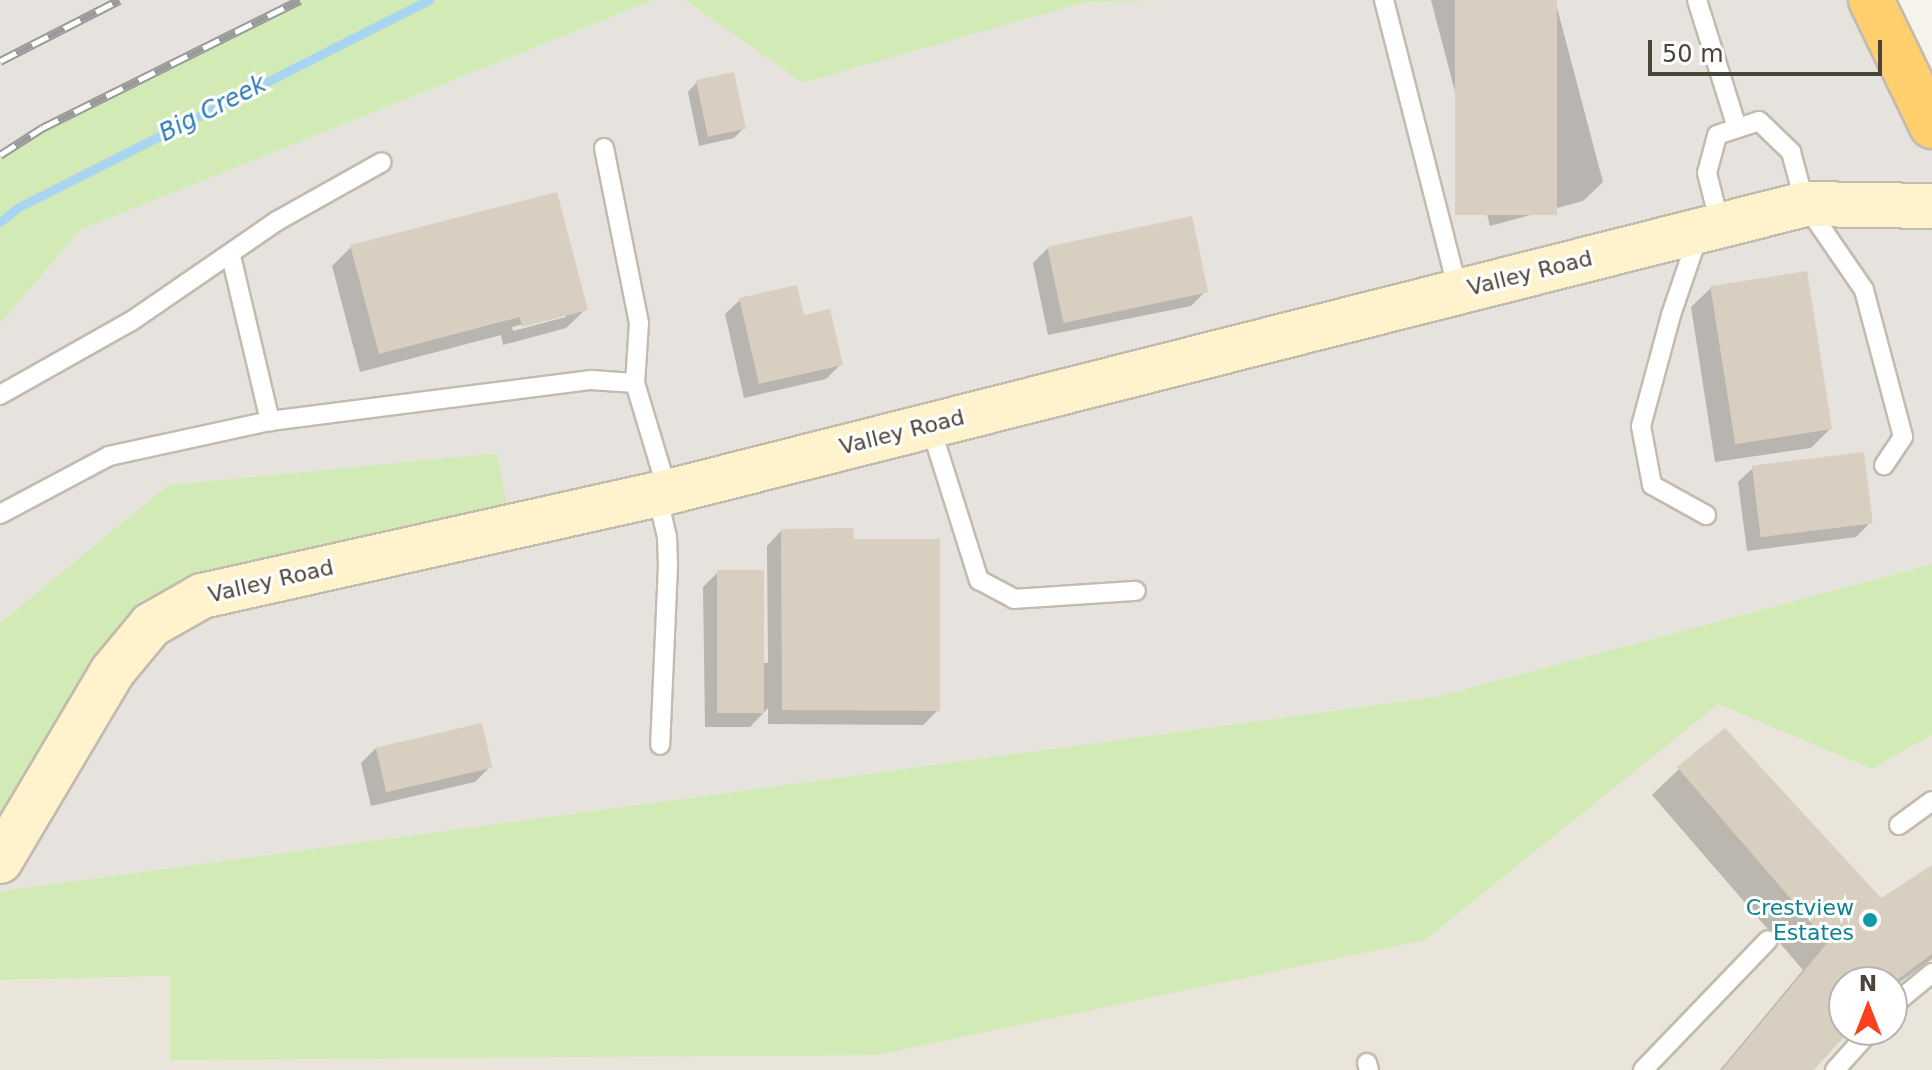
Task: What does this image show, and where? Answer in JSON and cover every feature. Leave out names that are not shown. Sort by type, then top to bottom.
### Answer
[{"type":"highway","points":[[1871,0],[1932,126]]},
{"type":"street","name":"Valley Road","points":[[0,861],[112,672],[151,625],[202,596],[663,493],[1805,204],[1932,206]]},
{"type":"lane","points":[[1384,0],[1458,291]]},
{"type":"lane","points":[[1697,0],[1737,128]]},
{"type":"lane","points":[[1706,515],[1652,485],[1641,426],[1671,315],[1710,228],[1707,173],[1717,135],[1759,121],[1791,152],[1805,204],[1864,290],[1903,437],[1884,465]]},
{"type":"lane","points":[[604,148],[639,323],[635,383],[663,493],[668,565],[660,745]]},
{"type":"lane","points":[[0,395],[133,320],[231,256],[277,221],[382,162]]},
{"type":"lane","points":[[231,256],[270,421]]},
{"type":"lane","points":[[0,514],[109,456],[270,421],[591,380],[635,383]]},
{"type":"lane","points":[[930,425],[979,580],[1014,599],[1136,591]]},
{"type":"lane","points":[[1899,825],[1932,801]]},
{"type":"lane","points":[[1643,1070],[1768,940]]},
{"type":"lane","points":[[1908,993],[1932,973]]},
{"type":"lane","points":[[1835,1070],[1857,1046]]},
{"type":"shaded area","points":[[0,0],[299,0],[42,128],[0,155]]},
{"type":"shaded area","points":[[654,0],[685,0],[802,83],[1083,3],[1163,0],[1871,0],[1932,126],[1932,564],[1435,697],[0,891],[0,861],[112,672],[498,453],[168,485],[0,623],[0,324],[80,230]]},
{"type":"shaded area","points":[[1718,703],[1872,769],[1932,735],[1932,1070],[0,1070],[0,980],[170,976],[170,1059],[1425,940]]},
{"type":"green space","points":[[299,0],[654,0],[80,230],[0,324],[0,155],[42,128]]},
{"type":"green space","points":[[685,0],[1163,0],[1083,3],[802,83]]},
{"type":"green space","points":[[497,453],[511,527],[151,625],[0,861],[0,623],[168,485]]},
{"type":"green space","points":[[1932,564],[1932,735],[1872,769],[1718,704],[1425,940],[876,1055],[170,1060],[170,976],[0,980],[0,891],[1435,697]]},
{"type":"building","points":[[1455,0],[1557,0],[1557,215],[1455,215]]},
{"type":"building","points":[[734,72],[746,129],[708,137],[696,80]]},
{"type":"building","points":[[557,192],[588,310],[522,327],[520,317],[379,354],[350,245]]},
{"type":"building","points":[[1192,216],[1208,292],[1063,323],[1047,247]]},
{"type":"building","points":[[1807,271],[1832,429],[1735,444],[1710,286]]},
{"type":"building","points":[[797,285],[804,315],[830,309],[843,365],[759,384],[739,298]]},
{"type":"building","points":[[1864,452],[1873,523],[1761,537],[1752,466]]},
{"type":"building","points":[[853,528],[854,539],[940,539],[940,711],[782,710],[781,529]]},
{"type":"building","points":[[717,570],[764,570],[764,713],[717,713]]},
{"type":"building","points":[[482,723],[492,768],[386,792],[376,748]]},
{"type":"building","name":"Crestview Estates","points":[[1725,728],[1881,898],[1932,865],[1932,954],[1908,972],[1908,966],[1828,966],[1828,1046],[1836,1046],[1814,1070],[1722,1070],[1828,942],[1677,767]]},
{"type":"waterway","name":"Big Creek","points":[[0,222],[17,208],[429,0]]},
{"type":"railway","points":[[0,61],[119,0]]},
{"type":"railway","points":[[0,155],[42,128],[300,0]]},
{"type":"place","name":"Crestview Estates","points":[[1870,920]]}]
